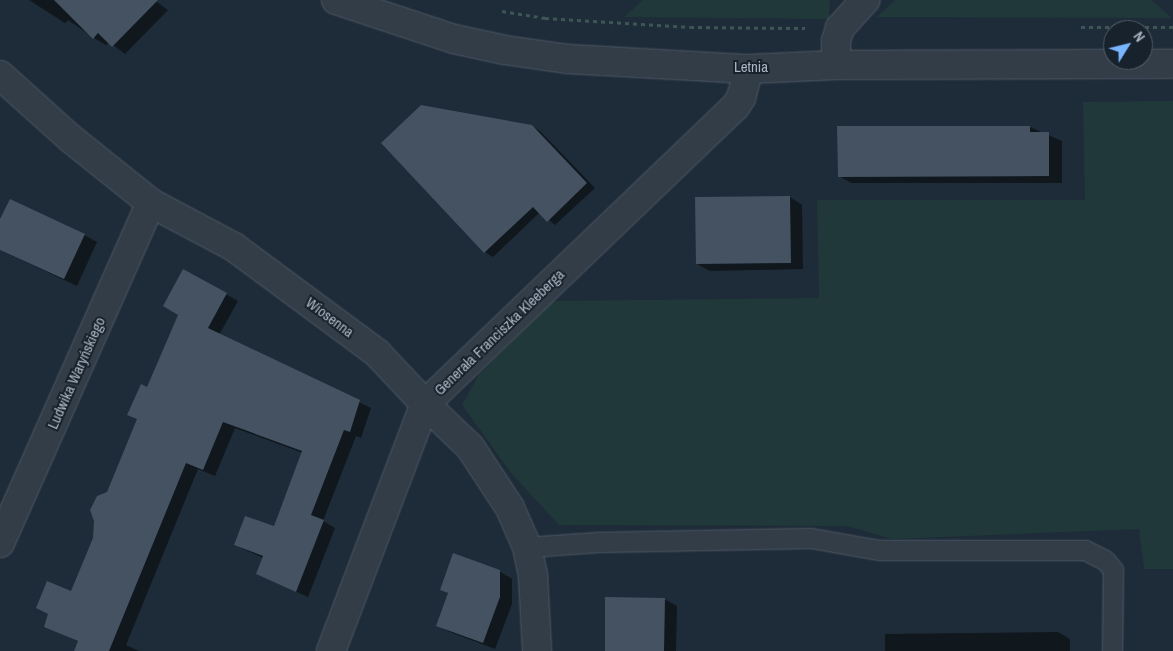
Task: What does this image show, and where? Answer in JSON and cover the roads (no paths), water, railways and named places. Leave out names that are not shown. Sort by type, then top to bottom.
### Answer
[{"type":"street","name":"Letnia","points":[[336,0],[454,39],[505,50],[568,59],[749,69],[836,65],[1173,64]]},
{"type":"street","points":[[836,65],[836,41],[840,28],[865,0]]},
{"type":"street","name":"Generała Franciszka Kleeberga","points":[[332,651],[424,404],[735,108],[741,98],[749,69]]},
{"type":"street","name":"Wiosenna","points":[[0,75],[70,138],[151,203],[234,247],[377,353],[424,404],[470,447],[510,508],[527,547],[532,576],[537,651]]},
{"type":"street","name":"Ludwika Waryńskiego","points":[[0,543],[151,203]]},
{"type":"lane","points":[[527,547],[598,542],[812,538],[879,550],[1085,550],[1093,552],[1105,560],[1113,570],[1112,651]]}]
